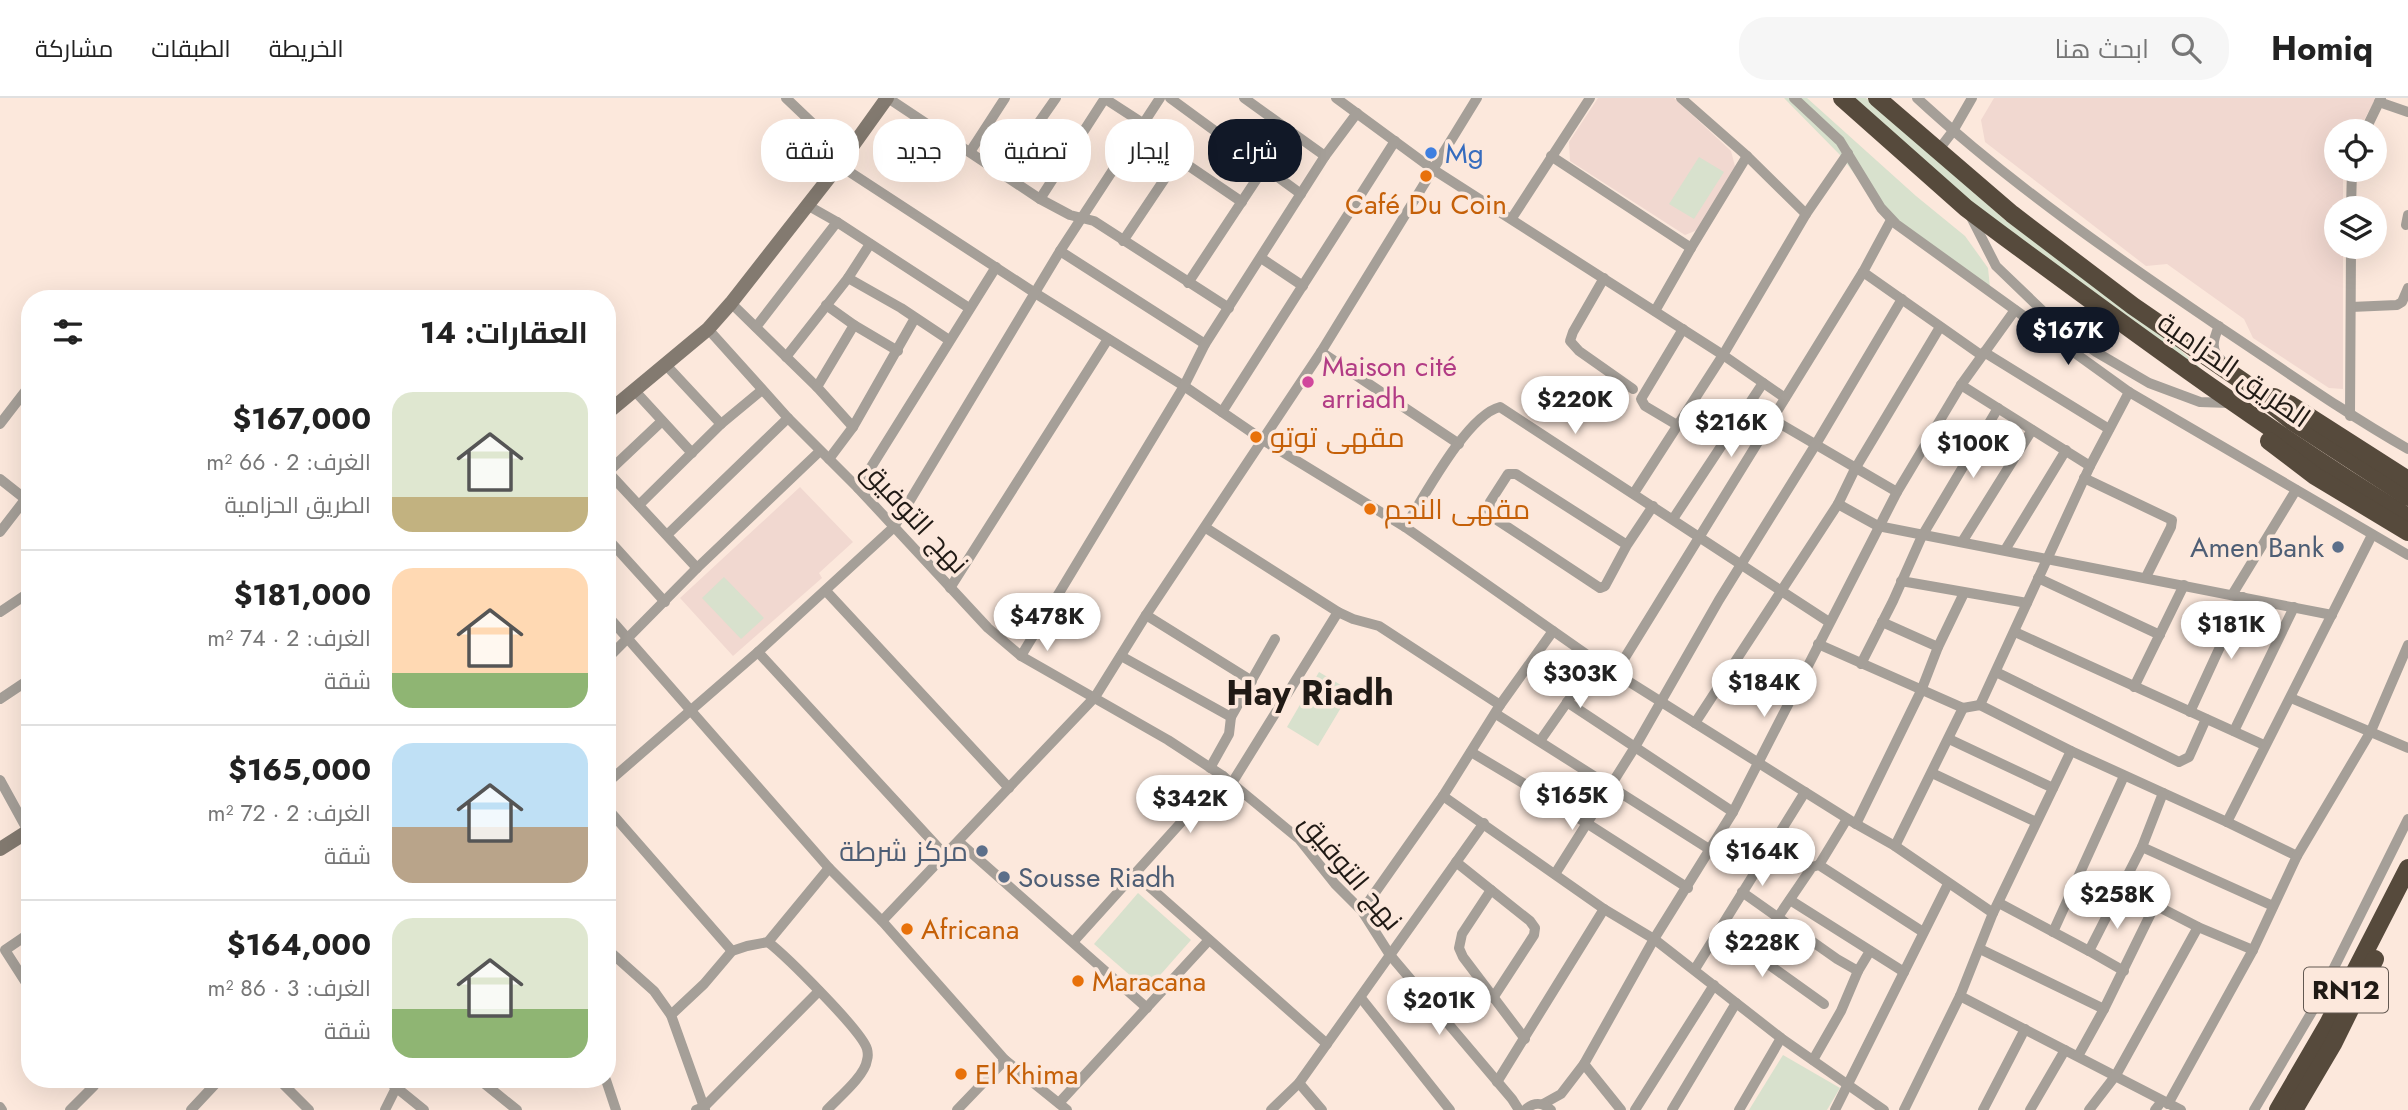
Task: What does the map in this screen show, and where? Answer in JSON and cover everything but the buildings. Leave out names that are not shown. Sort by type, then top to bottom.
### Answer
[{"type":"highway","name":"الطريق الحزامية","points":[[1842,98],[1966,208],[2150,345],[2233,403],[2355,474],[2408,497]]},
{"type":"highway","name":"الطريق الحزامية","points":[[1877,98],[2012,214],[2122,297],[2245,383],[2408,517]]},
{"type":"highway","points":[[2245,383],[2291,405],[2408,480]]},
{"type":"highway","points":[[2233,403],[2262,435],[2315,476],[2408,532]]},
{"type":"highway","name":"RN12","points":[[2278,1110],[2328,1024],[2408,867]]},
{"type":"highway","name":"RN12","points":[[2294,1110],[2333,1044],[2408,894]]},
{"type":"street","points":[[786,98],[805,119]]},
{"type":"street","points":[[859,138],[888,98],[980,159]]},
{"type":"street","points":[[970,152],[1005,98]]},
{"type":"street","points":[[1041,119],[1056,98]]},
{"type":"street","points":[[1040,199],[1104,98],[1130,119]]},
{"type":"street","points":[[1147,119],[1160,98]]},
{"type":"street","points":[[1170,98],[1208,126]]},
{"type":"street","points":[[1244,98],[1325,156]]},
{"type":"street","points":[[1336,98],[1434,170],[1683,329],[1785,398]]},
{"type":"street","points":[[1511,218],[1590,98]]},
{"type":"street","points":[[1681,98],[1747,156],[1806,214]]},
{"type":"street","points":[[1794,98],[1840,141],[1891,220],[2129,392],[2408,555]]},
{"type":"street","points":[[1917,98],[1953,131],[2071,223],[2350,416],[2408,449]]},
{"type":"street","points":[[1937,152],[1972,98]]},
{"type":"street","points":[[882,921],[1095,697],[1146,615],[1321,352],[1434,170],[1473,99]]},
{"type":"street","points":[[2371,119],[2380,100],[2408,112]]},
{"type":"street","points":[[1021,656],[1184,386],[1205,344],[1230,309],[1325,156],[1357,113]]},
{"type":"street","points":[[1222,412],[1395,141]]},
{"type":"street","points":[[1634,493],[1723,355],[1806,214],[1848,153]]},
{"type":"street","points":[[1550,156],[1691,247]]},
{"type":"street","points":[[1655,312],[1747,156]]},
{"type":"street","points":[[1194,170],[1242,202]]},
{"type":"street","points":[[859,171],[1035,293],[1184,386],[1263,440],[1405,527],[1596,661],[1895,846],[1993,913]]},
{"type":"street","points":[[616,775],[758,652],[894,527],[1059,251],[1105,181]]},
{"type":"street","points":[[616,405],[708,329],[825,182]]},
{"type":"street","points":[[1013,182],[1040,199],[1080,218],[1094,221],[1230,309]]},
{"type":"street","points":[[1123,241],[1163,182]]},
{"type":"street","points":[[1188,283],[1255,182]]},
{"type":"street","points":[[1283,182],[1300,194]]},
{"type":"street","points":[[807,205],[969,308]]},
{"type":"street","points":[[1966,208],[1996,266],[2071,334],[2149,383],[2200,402],[2233,403]]},
{"type":"street","points":[[1616,672],[1863,272],[1891,220]]},
{"type":"street","points":[[756,327],[837,222]]},
{"type":"street","points":[[786,357],[848,278],[870,244]]},
{"type":"street","points":[[1059,251],[1205,344]]},
{"type":"street","points":[[1261,258],[1303,286]]},
{"type":"street","points":[[2350,416],[2351,259]]},
{"type":"street","points":[[858,488],[996,267]]},
{"type":"street","points":[[1863,272],[1940,327],[2109,429]]},
{"type":"street","points":[[848,278],[949,340]]},
{"type":"street","points":[[1604,278],[1570,341],[1579,351],[1633,389]]},
{"type":"street","points":[[2351,307],[2397,305],[2402,302],[2408,288]]},
{"type":"street","points":[[1555,874],[1635,747],[1741,565],[1902,299]]},
{"type":"street","points":[[731,303],[817,387],[853,427]]},
{"type":"street","points":[[826,305],[898,351]]},
{"type":"street","points":[[1525,1110],[1546,1107],[1561,1094],[1584,1064],[1654,939],[1733,812],[1897,492],[1961,386],[2015,310]]},
{"type":"street","points":[[829,459],[853,427],[915,318]]},
{"type":"street","points":[[817,387],[854,325]]},
{"type":"street","points":[[2219,326],[2213,340],[2213,348],[2218,357],[2245,383]]},
{"type":"street","points":[[1695,723],[1838,503],[1855,469],[1940,327]]},
{"type":"street","name":"نهج التوفيق","points":[[708,329],[788,418],[858,488],[988,628],[1021,656],[1168,740],[1223,776],[1299,838],[1335,884],[1362,911],[1390,955],[1519,1110]]},
{"type":"street","points":[[1677,425],[1645,406],[1641,399],[1683,329]]},
{"type":"street","points":[[950,587],[1108,339]]},
{"type":"street","points":[[1321,352],[1459,444]]},
{"type":"street","points":[[666,365],[721,424]]},
{"type":"street","points":[[1673,519],[1763,383]]},
{"type":"street","points":[[1961,386],[2090,466]]},
{"type":"street","points":[[634,390],[692,453]]},
{"type":"street","points":[[639,505],[721,424],[762,390]]},
{"type":"street","points":[[1980,705],[2084,478],[2129,392]]},
{"type":"street","points":[[0,424],[21,397]]},
{"type":"street","points":[[1405,527],[1459,444],[1482,416],[1500,407],[1829,622]]},
{"type":"street","points":[[1861,664],[1922,536],[1998,408]]},
{"type":"street","points":[[668,534],[788,418]]},
{"type":"street","points":[[1772,419],[1897,492]]},
{"type":"street","points":[[616,464],[662,421]]},
{"type":"street","points":[[1962,542],[2032,430]]},
{"type":"street","points":[[2006,550],[2066,450]]},
{"type":"street","points":[[616,651],[697,568],[820,451]]},
{"type":"street","points":[[1627,545],[1516,474],[1508,474],[1488,507],[1494,518],[1600,588],[1605,586],[1627,545],[1653,506]]},
{"type":"street","points":[[2084,478],[2172,520],[2146,578]]},
{"type":"street","points":[[0,479],[21,492]]},
{"type":"street","points":[[616,481],[697,568]]},
{"type":"street","points":[[2232,595],[2296,490]]},
{"type":"street","points":[[1838,503],[1878,526],[1922,536],[2006,550],[2332,615]]},
{"type":"street","points":[[0,532],[21,504]]},
{"type":"street","points":[[1206,528],[1338,612],[1379,626],[1540,741],[1709,849]]},
{"type":"street","points":[[2227,821],[2372,535]]},
{"type":"street","points":[[616,548],[665,602]]},
{"type":"street","points":[[2038,578],[2160,635]]},
{"type":"street","points":[[1902,581],[2027,603]]},
{"type":"street","points":[[2134,687],[2184,585]]},
{"type":"street","points":[[826,591],[1009,788]]},
{"type":"street","points":[[1819,865],[1851,821],[1921,691],[1938,646],[1964,593]]},
{"type":"street","points":[[2190,712],[2244,597]]},
{"type":"street","points":[[0,612],[21,598]]},
{"type":"street","points":[[2234,731],[2294,607]]},
{"type":"street","points":[[1233,783],[1338,612]]},
{"type":"street","points":[[1146,615],[1252,681]]},
{"type":"street","points":[[1882,622],[1938,646]]},
{"type":"street","points":[[616,625],[829,868],[882,921],[1005,1060],[1063,1107],[1209,940]]},
{"type":"street","points":[[1362,911],[1443,796],[1498,709],[1553,631]]},
{"type":"street","points":[[2015,632],[2264,744]]},
{"type":"street","points":[[1210,768],[1229,734],[1231,718],[1275,639]]},
{"type":"street","points":[[1818,645],[1963,708],[1980,705],[2071,751],[2227,821],[2297,856]]},
{"type":"street","points":[[2155,1110],[2165,1102],[2253,950],[2297,856],[2371,731],[2408,645]]},
{"type":"street","points":[[758,652],[945,855]]},
{"type":"street","points":[[1121,656],[1231,718]]},
{"type":"street","points":[[1540,741],[1596,661]]},
{"type":"street","points":[[1996,672],[2179,762],[2189,757],[2206,719]]},
{"type":"street","points":[[0,699],[21,685]]},
{"type":"street","points":[[2291,698],[2408,748]]},
{"type":"street","points":[[1567,702],[1733,812]]},
{"type":"street","points":[[1895,846],[1963,708]]},
{"type":"street","points":[[1949,740],[2053,788]]},
{"type":"street","points":[[1903,1110],[1960,996],[1993,913],[2071,751]]},
{"type":"street","points":[[1471,752],[1688,888]]},
{"type":"street","points":[[1932,773],[2036,822]]},
{"type":"street","points":[[1073,941],[1223,776]]},
{"type":"street","points":[[2053,932],[2124,776]]},
{"type":"street","points":[[0,780],[21,816]]},
{"type":"street","points":[[1695,970],[1805,792]]},
{"type":"street","points":[[2089,951],[2122,888],[2163,793]]},
{"type":"street","points":[[1443,796],[1604,909],[1654,939],[1782,1038],[1884,1110]]},
{"type":"street","points":[[616,818],[732,951]]},
{"type":"street","points":[[2254,1110],[2313,1010],[2408,819]]},
{"type":"street","points":[[1270,1110],[1299,1083],[1484,823]]},
{"type":"street","points":[[0,849],[21,835]]},
{"type":"street","points":[[959,842],[1147,1008]]},
{"type":"street","points":[[2141,847],[2273,906]]},
{"type":"street","points":[[1456,862],[1530,921],[1535,928],[1534,935],[1493,998]]},
{"type":"street","points":[[1778,917],[1812,867],[1819,865],[1826,867],[1923,932]]},
{"type":"street","points":[[671,1015],[704,984],[732,951],[768,942],[829,868]]},
{"type":"street","points":[[1135,874],[1327,1044]]},
{"type":"street","points":[[1835,1110],[1948,884]]},
{"type":"street","points":[[2122,888],[2198,927],[2253,950]]},
{"type":"street","points":[[1491,890],[1462,934],[1458,945],[1463,957],[1525,1039]]},
{"type":"street","points":[[1742,892],[1858,971]]},
{"type":"street","points":[[1790,900],[1905,972]]},
{"type":"street","points":[[1998,903],[2124,971]]},
{"type":"street","points":[[2078,1056],[2124,971],[2155,905]]},
{"type":"street","points":[[1497,1082],[1604,909]]},
{"type":"street","points":[[2089,1110],[2116,1075],[2198,927]]},
{"type":"street","points":[[1719,929],[1824,1004]]},
{"type":"street","points":[[21,938],[2,947],[21,976]]},
{"type":"street","points":[[768,942],[819,991],[859,1035],[867,1049],[867,1062],[862,1073],[827,1110]]},
{"type":"street","points":[[1980,949],[2104,1009]]},
{"type":"street","points":[[1813,1060],[1841,1011],[1858,971],[1870,951]]},
{"type":"street","points":[[616,957],[654,991],[671,1015],[702,1109],[819,991]]},
{"type":"street","points":[[1635,1110],[1714,985]]},
{"type":"street","points":[[1960,996],[2181,1110]]},
{"type":"street","points":[[1362,998],[1450,1110]]},
{"type":"street","points":[[1672,1110],[1736,1003]]},
{"type":"street","points":[[1983,1110],[2025,1029]]},
{"type":"street","points":[[1739,1110],[1782,1038]]},
{"type":"street","points":[[2030,1110],[2065,1050]]},
{"type":"street","points":[[957,1110],[1005,1060]]},
{"type":"street","points":[[1584,1064],[1621,1110]]},
{"type":"street","points":[[1299,1083],[1322,1110]]},
{"type":"street","points":[[70,1110],[90,1088]]},
{"type":"street","points":[[191,1110],[212,1088]]},
{"type":"street","points":[[286,1088],[305,1109]]},
{"type":"street","points":[[385,1110],[396,1088]]},
{"type":"street","points":[[403,1088],[424,1110]]},
{"type":"street","points":[[490,1088],[517,1110]]},
{"type":"street","points":[[609,1088],[616,1110]]},
{"type":"street","points":[[1512,1099],[1546,1107]]},
{"type":"shaded area","points":[[1598,98],[1674,98],[1731,151],[1736,170],[1700,229],[1685,235],[1570,161],[1569,142]]},
{"type":"shaded area","points":[[1994,98],[2376,98],[2365,119],[2324,119],[2324,182],[2343,182],[2343,196],[2324,196],[2324,259],[2343,259],[2343,389],[2329,388],[2253,338],[2244,319],[2167,264],[2146,266],[1985,142],[1981,120]]},
{"type":"shaded area","points":[[800,487],[853,542],[819,573],[822,578],[733,656],[680,598]]},
{"type":"green space","points":[[1784,98],[1807,98],[1916,196],[1965,236],[1988,268],[1991,297],[1891,223],[1841,156]]},
{"type":"green space","points":[[1853,98],[1866,98],[2005,220],[2175,345],[2207,374],[2000,227]]},
{"type":"green space","points":[[1699,157],[1724,172],[1694,219],[1669,204]]},
{"type":"green space","points":[[724,577],[764,618],[741,639],[702,598]]},
{"type":"green space","points":[[1319,672],[1351,691],[1318,746],[1287,727]]},
{"type":"green space","points":[[1138,893],[1191,940],[1147,990],[1094,944]]},
{"type":"green space","points":[[1783,1055],[1840,1088],[1827,1110],[1749,1110]]},
{"type":"place","name":"Mg","points":[[1431,153]]},
{"type":"place","name":"Café Du Coin","points":[[1426,176]]},
{"type":"place","name":"Maison cité arriadh","points":[[1308,382]]},
{"type":"place","name":"مقهى توتو","points":[[1256,437]]},
{"type":"place","name":"مقهى النجم","points":[[1370,509]]},
{"type":"place","name":"Amen Bank","points":[[2338,547]]},
{"type":"place","name":"مركز شرطة","points":[[982,851]]},
{"type":"place","name":"Sousse Riadh","points":[[1004,877]]},
{"type":"place","name":"Africana","points":[[907,929]]},
{"type":"place","name":"Maracana","points":[[1078,981]]},
{"type":"place","name":"El Khima","points":[[961,1074]]},
{"type":"district","name":"Hay Riadh","points":[[1310,693]]}]
